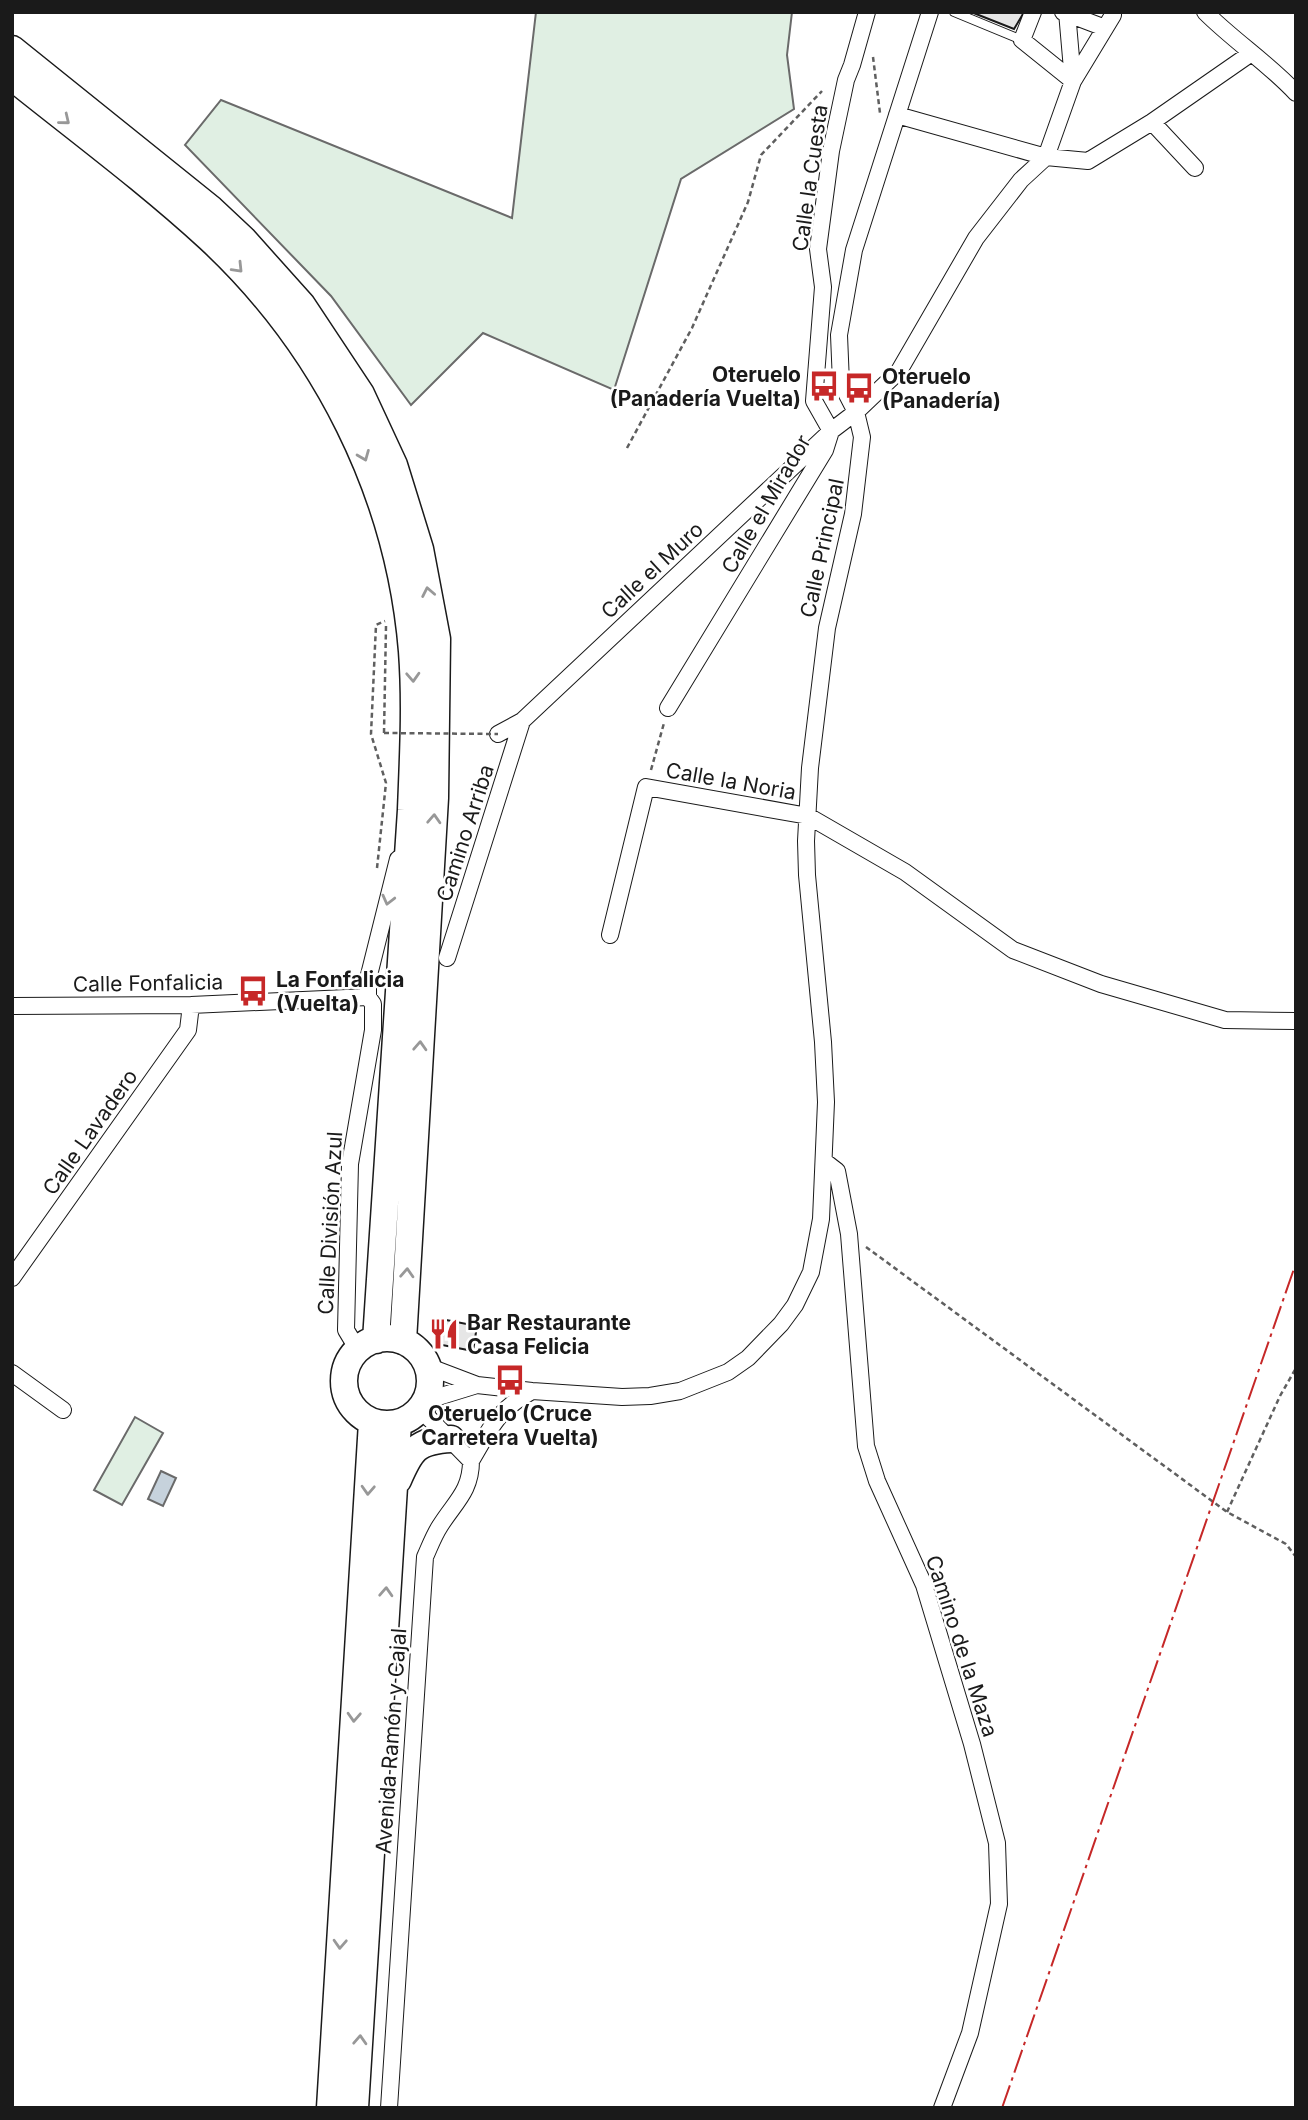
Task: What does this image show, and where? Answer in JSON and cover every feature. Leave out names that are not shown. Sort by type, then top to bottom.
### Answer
[{"type":"highway","points":[[12,49],[211,209],[250,247],[302,305],[361,394],[394,466],[420,549],[437,639],[435,798],[403,1341]]},
{"type":"highway","points":[[12,77],[148,187],[240,269],[311,358],[346,418],[362,450],[388,523],[406,604],[414,688],[411,810],[367,1345]]},
{"type":"highway","points":[[355,2108],[392,1495],[415,1411],[430,1384],[427,1366],[418,1351],[403,1341],[385,1338],[367,1345],[347,1366],[345,1388],[354,1408],[372,1422],[389,1424],[415,1411]]},
{"type":"highway","points":[[330,2108],[372,1422]]},
{"type":"highway","points":[[392,1495],[407,1458],[418,1445],[433,1440],[451,1439]]},
{"type":"street","name":"Calle la Cuesta","points":[[831,431],[814,401],[823,286],[818,250],[833,139],[846,80],[867,12]]},
{"type":"street","points":[[930,12],[854,250],[839,335],[841,383],[856,412],[899,371],[976,238],[1021,180],[1046,157],[1073,81],[1109,21],[1066,12],[1073,81]]},
{"type":"street","points":[[1033,12],[1022,40],[1073,81]]},
{"type":"street","points":[[1205,12],[1296,93]]},
{"type":"street","points":[[897,115],[1046,157],[1088,161],[1152,122],[1250,54]]},
{"type":"street","points":[[1281,77],[1296,67]]},
{"type":"street","points":[[1152,122],[1195,169]]},
{"type":"street","name":"Calle el Mirador","points":[[668,708],[825,450],[831,431],[856,412]]},
{"type":"street","name":"Calle Principal","points":[[477,1385],[531,1391],[650,1396],[680,1391],[704,1383],[728,1372],[748,1358],[781,1324],[795,1305],[811,1272],[821,1220],[826,1102],[807,875],[807,816],[827,628],[853,514],[860,464],[862,437],[856,412]]},
{"type":"street","name":"Calle el Muro","points":[[498,734],[522,721],[831,431]]},
{"type":"street","name":"Camino Arriba","points":[[447,958],[522,721]]},
{"type":"street","points":[[610,936],[646,787]]},
{"type":"street","name":"Calle la Noria","points":[[646,787],[807,816],[905,872],[1013,950],[1101,984],[1225,1020],[1296,1021]]},
{"type":"street","name":"Calle División Azul","points":[[367,1345],[346,1330],[348,1192],[355,1130],[373,1030],[373,1004],[368,997],[368,979],[411,810]]},
{"type":"street","name":"Calle Fonfalicia","points":[[12,1006],[191,1006],[368,997]]},
{"type":"street","name":"Calle Lavadero","points":[[12,1278],[188,1030],[191,1006]]},
{"type":"street","name":"Camino de la Maza","points":[[824,1161],[837,1171],[849,1234],[866,1446],[877,1481],[924,1585],[972,1744],[997,1843],[999,1904],[970,2033],[942,2108]]},
{"type":"street","points":[[427,1366],[477,1385]]},
{"type":"street","points":[[12,1373],[62,1410]]},
{"type":"street","points":[[471,1461],[451,1439],[415,1411],[477,1385]]},
{"type":"street","name":"Avenida Ramón y Cajal","points":[[389,2108],[425,1557],[438,1528],[463,1494],[471,1477],[471,1461],[494,1422],[512,1402],[531,1391]]},
{"type":"lane","points":[[954,12],[1022,40]]},
{"type":"path","points":[[872,51],[880,115]]},
{"type":"path","points":[[627,448],[692,328],[748,202],[761,155],[822,91]]},
{"type":"path","points":[[377,874],[386,783],[371,734],[376,625],[386,621],[384,733],[498,734]]},
{"type":"path","points":[[646,787],[668,708]]},
{"type":"path","points":[[849,1234],[1227,1512],[1286,1544],[1296,1557]]},
{"type":"path","points":[[1227,1512],[1280,1396],[1296,1368]]},
{"type":"green space","points":[[536,12],[792,12],[787,55],[794,109],[681,179],[614,390],[483,333],[411,405],[331,296],[185,145],[221,100],[512,218]]},
{"type":"green space","points":[[135,1417],[163,1433],[122,1505],[94,1490]]},
{"type":"shaded area","points":[[161,1471],[176,1478],[163,1506],[148,1499]]},
{"type":"building","points":[[971,12],[1020,12],[1023,14],[1014,29]]},
{"type":"building","points":[[441,1319],[477,1326],[473,1351],[437,1344]]},
{"type":"power","points":[[1002,2108],[1296,1263]]},
{"type":"place","name":"Oteruelo (Panadería Vuelta)","points":[[824,386]]},
{"type":"place","name":"Oteruelo (Panadería)","points":[[859,388]]},
{"type":"place","name":"La Fonfalicia (Vuelta)","points":[[253,991]]},
{"type":"place","name":"Bar Restaurante Casa Felicia","points":[[444,1334]]},
{"type":"place","name":"Oteruelo (Cruce Carretera Vuelta)","points":[[510,1380]]}]
